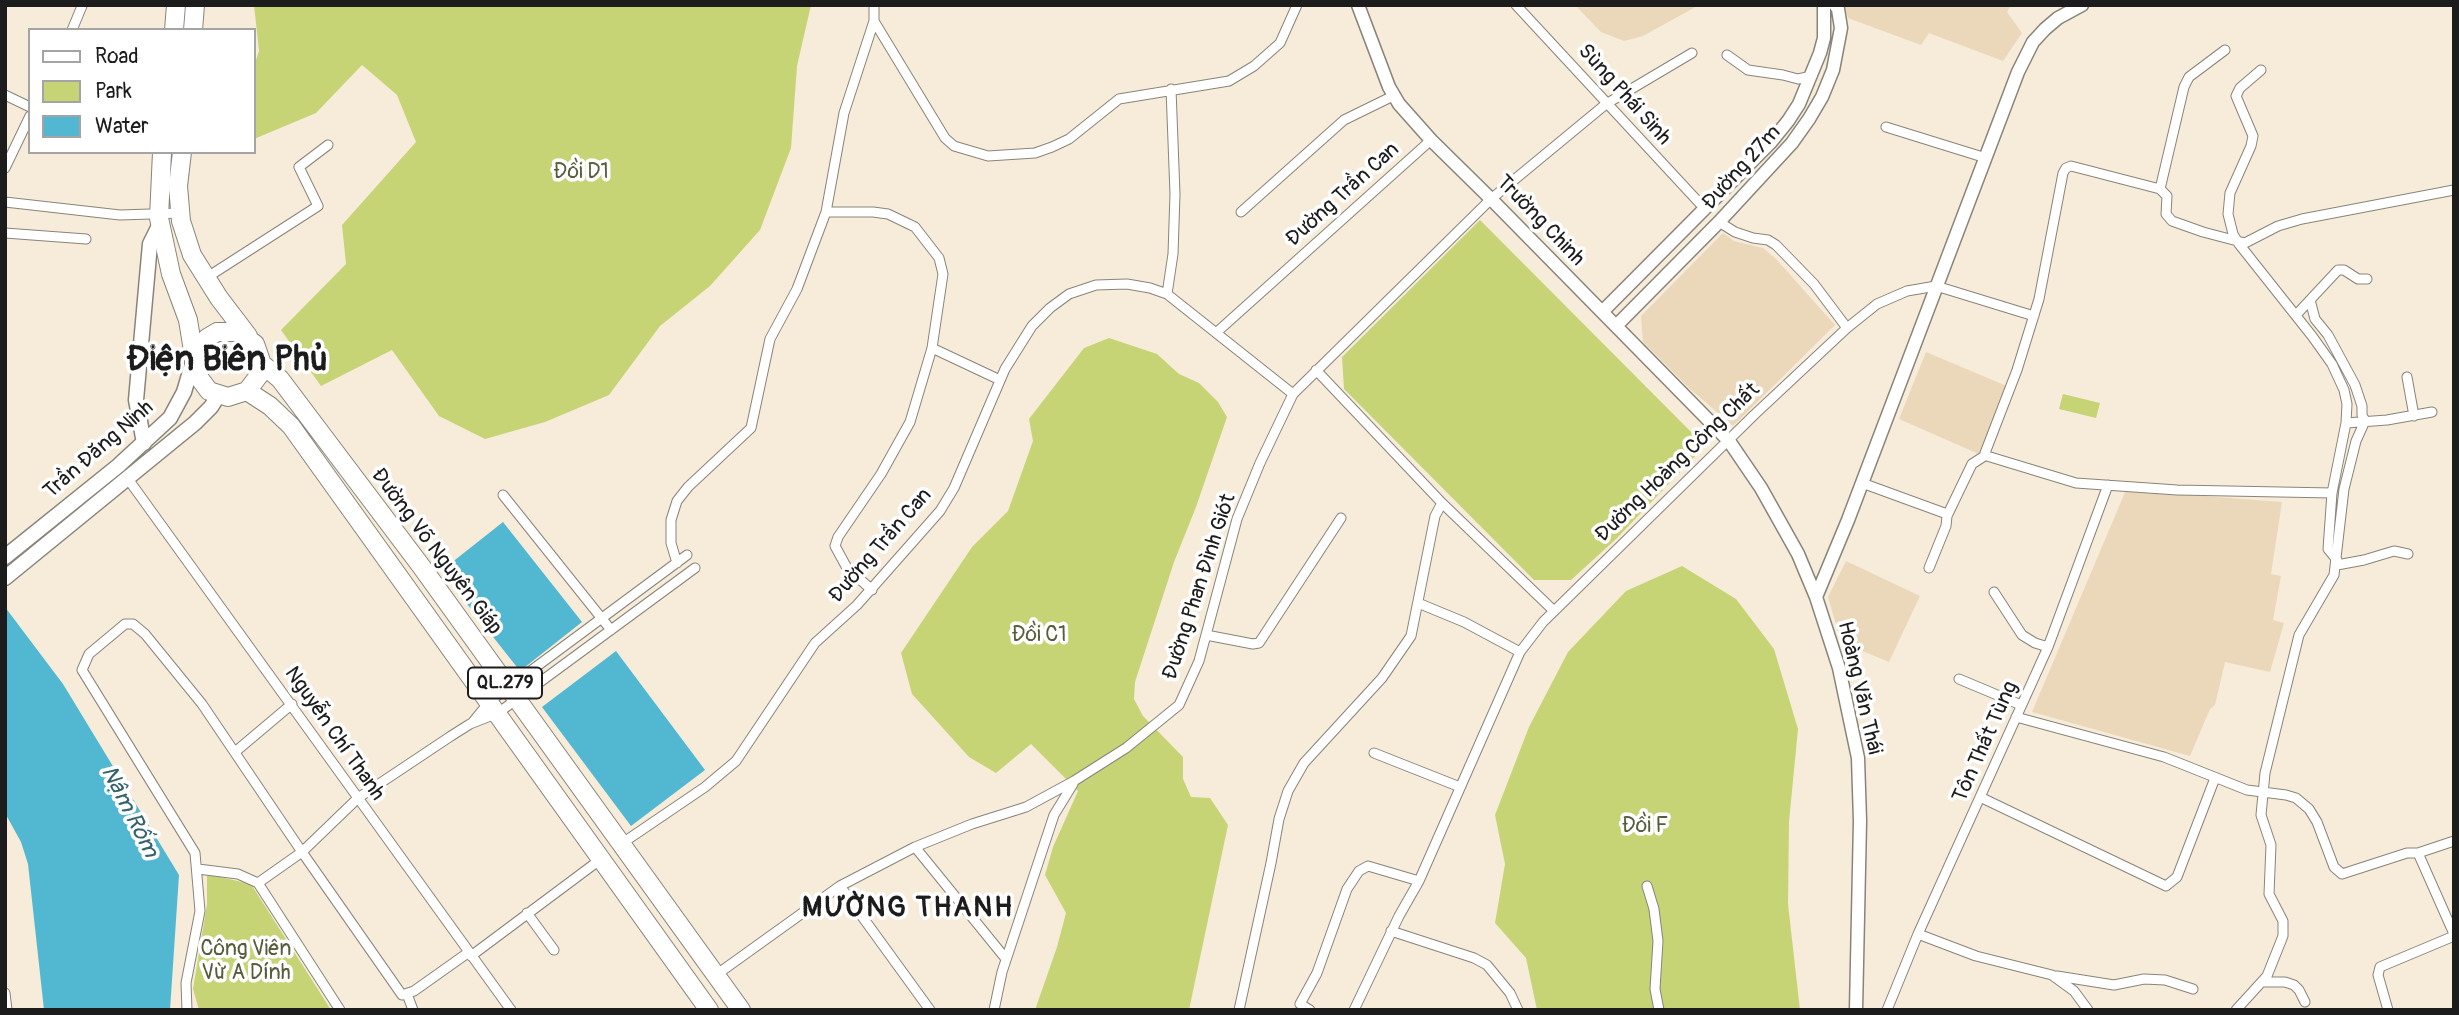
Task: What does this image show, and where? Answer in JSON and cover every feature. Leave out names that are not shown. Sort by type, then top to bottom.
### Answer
[{"type":"highway","points":[[174,28],[176,5]]},
{"type":"highway","points":[[193,28],[195,5]]},
{"type":"highway","points":[[162,154],[159,219],[172,274],[188,320],[197,375],[202,384],[218,396],[238,396],[255,384],[262,364]]},
{"type":"highway","name":"QL.279","points":[[182,154],[178,186],[181,213],[192,255],[260,353],[262,364]]},
{"type":"highway","points":[[194,357],[207,338],[217,332],[238,331],[248,336]]},
{"type":"highway","name":"Đường Võ Nguyên Giáp","points":[[262,364],[280,379],[421,566],[741,1010]]},
{"type":"highway","name":"Đường Võ Nguyên Giáp","points":[[247,391],[270,406],[291,426],[709,1010]]},
{"type":"highway","points":[[601,859],[621,844]]},
{"type":"main road","points":[[144,443],[135,400],[150,244],[159,219]]},
{"type":"main road","name":"Trần Đăng Ninh","points":[[5,557],[118,466],[170,418],[184,392],[194,357]]},
{"type":"main road","name":"Trần Đăng Ninh","points":[[5,578],[195,424],[218,396]]},
{"type":"main road","points":[[118,466],[128,479]]},
{"type":"street","points":[[677,563],[671,543],[671,520],[677,501],[688,487],[751,428],[770,339],[797,289],[826,212],[844,113],[874,21],[874,5]]},
{"type":"street","points":[[874,21],[945,138],[954,146],[988,156],[1035,153],[1069,139],[1119,99],[1229,81],[1254,66],[1280,43],[1297,5]]},
{"type":"street","name":"Trường Chinh","points":[[1359,5],[1393,96],[1431,140],[1729,441]]},
{"type":"street","name":"Sùng Phái Sinh","points":[[1516,5],[1705,209]]},
{"type":"street","name":"Đường 27m","points":[[1602,312],[1780,131],[1799,104],[1812,76],[1824,38],[1824,5]]},
{"type":"street","name":"Đường 27m","points":[[1616,326],[1793,143],[1822,97],[1833,70],[1841,28],[1835,5]]},
{"type":"street","points":[[1816,597],[2018,72],[2033,42],[2058,18],[2082,5]]},
{"type":"street","points":[[73,28],[82,6]]},
{"type":"street","points":[[2160,189],[2184,87],[2189,77],[2225,50]]},
{"type":"street","name":"Đường Phan Đình Giót","points":[[716,975],[840,886],[915,847],[972,824],[1027,807],[1074,782],[1126,748],[1179,705],[1199,661],[1237,519],[1293,394],[1491,199],[1606,104],[1692,53]]},
{"type":"street","points":[[1727,55],[1748,70],[1798,79],[1812,76]]},
{"type":"street","points":[[2261,70],[2240,88],[2236,96],[2253,136],[2230,193],[2228,214],[2237,241],[2296,315],[2339,376],[2347,404],[2346,423],[2332,493],[2328,549],[2337,562]]},
{"type":"street","points":[[1167,294],[1173,254],[1175,194],[1171,89]]},
{"type":"street","points":[[5,95],[28,106]]},
{"type":"street","points":[[1241,212],[1344,120],[1393,96]]},
{"type":"street","points":[[5,167],[28,120]]},
{"type":"street","points":[[1886,127],[1986,158]]},
{"type":"street","name":"Đường Trần Can","points":[[1217,332],[1431,140]]},
{"type":"street","points":[[206,278],[318,206],[299,167],[328,145]]},
{"type":"street","points":[[1929,568],[1946,526],[1947,514],[1972,464],[1986,455],[2034,316],[2066,168],[2071,166],[2160,189],[2167,196],[2168,218],[2203,232],[2245,243],[2278,226],[2302,219],[2454,190]]},
{"type":"street","points":[[5,202],[159,219],[181,213]]},
{"type":"street","points":[[1705,209],[1735,232],[1768,240],[1776,245],[1814,284],[1846,328]]},
{"type":"street","points":[[826,212],[888,214],[915,227],[939,258],[943,274],[932,348],[910,422],[835,546],[847,568],[872,590]]},
{"type":"street","points":[[5,233],[86,239]]},
{"type":"street","points":[[1662,252],[1676,265]]},
{"type":"street","points":[[2296,315],[2338,270],[2344,270],[2358,279],[2367,279]]},
{"type":"street","name":"Đường Trần Can","points":[[621,844],[705,787],[736,761],[815,643],[872,590],[940,510],[954,488],[1000,380],[1032,326],[1069,294],[1096,285],[1127,284],[1167,294],[1293,394]]},
{"type":"street","points":[[1936,286],[2034,316]]},
{"type":"street","name":"Đường Hoàng Công Chất","points":[[1354,1010],[1391,931],[1419,881],[1520,652],[1543,622],[1846,328],[1877,304],[1907,291],[1936,286]]},
{"type":"street","points":[[2310,300],[2315,319],[2328,335],[2355,385],[2361,399],[2361,415],[2365,421]]},
{"type":"street","points":[[932,348],[1000,380]]},
{"type":"street","points":[[1316,370],[1442,503],[1554,611]]},
{"type":"street","points":[[2407,377],[2414,416]]},
{"type":"street","points":[[2346,423],[2432,412]]},
{"type":"street","points":[[2236,1010],[2262,982],[2281,943],[2284,930],[2283,921],[2269,894],[2271,845],[2261,815],[2262,792],[2268,758],[2300,635],[2332,581],[2337,562],[2339,514],[2344,489],[2356,440],[2365,421]]},
{"type":"street","name":"Hoàng Văn Thái","points":[[1729,441],[1783,524],[1816,597],[1839,668],[1858,758],[1860,821],[1856,1010]]},
{"type":"street","points":[[1986,455],[2077,483],[2177,490],[2332,493]]},
{"type":"street","name":"Nguyễn Chí Thanh","points":[[128,479],[511,1010]]},
{"type":"street","points":[[1862,483],[1947,514]]},
{"type":"street","name":"Tôn Thất Tùng","points":[[1887,1010],[1918,934],[2048,647],[2108,485]]},
{"type":"street","points":[[502,495],[611,630]]},
{"type":"street","points":[[1239,1010],[1279,819],[1288,791],[1304,763],[1382,678],[1411,636],[1435,516],[1442,503]]},
{"type":"street","points":[[1206,635],[1259,643],[1342,518]]},
{"type":"street","points":[[2337,562],[2364,560],[2395,551],[2408,554]]},
{"type":"street","points":[[258,883],[302,852],[358,798],[513,693],[687,555]]},
{"type":"street","points":[[470,724],[611,630],[695,568]]},
{"type":"street","points":[[1994,592],[2022,635],[2048,647]]},
{"type":"street","points":[[1418,603],[1464,622],[1520,652]]},
{"type":"street","points":[[187,1010],[186,983],[200,911],[195,853],[82,670],[85,659],[121,627],[133,624],[145,634],[202,704],[402,995],[470,954],[601,859]]},
{"type":"street","points":[[1959,679],[2021,705]]},
{"type":"street","points":[[235,752],[292,704]]},
{"type":"street","points":[[2016,717],[2164,757],[2247,790],[2286,794],[2296,798],[2309,809],[2323,834],[2334,867],[2342,874],[2454,841]]},
{"type":"street","points":[[1374,753],[1460,787]]},
{"type":"street","points":[[1980,797],[2166,886],[2177,877],[2215,778]]},
{"type":"street","points":[[994,1010],[1006,959],[1054,815],[1074,782]]},
{"type":"street","points":[[915,847],[1006,959]]},
{"type":"street","points":[[2388,1010],[2378,975],[2380,967],[2454,935],[2418,853]]},
{"type":"street","points":[[1310,1010],[1300,1004],[1317,973],[1348,890],[1359,871],[1368,866],[1419,881]]},
{"type":"street","points":[[198,869],[238,874],[258,883],[340,1010]]},
{"type":"street","points":[[840,886],[930,1010]]},
{"type":"street","points":[[1647,886],[1654,909],[1658,942],[1655,989],[1660,1010]]},
{"type":"street","points":[[527,913],[554,950]]},
{"type":"street","points":[[1391,931],[1488,965],[1510,993],[1518,1010]]},
{"type":"street","points":[[1918,934],[1976,956],[2052,975],[2114,985],[2144,979],[2165,980],[2193,989]]},
{"type":"street","points":[[2052,975],[2074,991],[2088,1010]]},
{"type":"street","points":[[2262,982],[2285,982],[2294,985],[2305,1002]]},
{"type":"street","points":[[5,993],[7,1010]]},
{"type":"street","points":[[407,994],[413,1010]]},
{"type":"shaded area","points":[[1575,5],[1699,5],[1643,36],[1624,41],[1601,32]]},
{"type":"shaded area","points":[[1844,5],[2011,5],[2007,12],[2022,33],[2003,61],[1929,33],[1921,45],[1848,18]]},
{"type":"shaded area","points":[[1723,233],[1734,241],[1763,248],[1835,325],[1733,426],[1689,388],[1643,342],[1641,316]]},
{"type":"shaded area","points":[[1926,352],[2009,387],[1981,455],[1899,419]]},
{"type":"shaded area","points":[[2126,490],[2282,502],[2271,574],[2281,576],[2273,620],[2284,623],[2270,672],[2225,662],[2215,705],[2210,709],[2190,756],[2032,712]]},
{"type":"shaded area","points":[[1846,561],[1920,596],[1889,662],[1841,642],[1828,597]]},
{"type":"green space","name":"Đồi D1","points":[[254,5],[811,5],[797,66],[791,148],[760,230],[710,286],[660,326],[609,395],[545,422],[485,439],[439,416],[392,350],[321,386],[281,330],[346,264],[342,225],[416,142],[397,95],[362,65],[316,113],[256,138],[256,60],[259,51]]},
{"type":"green space","points":[[1480,220],[1705,446],[1616,539],[1571,580],[1534,580],[1344,389],[1342,357]]},
{"type":"green space","name":"Đồi C1","points":[[1109,338],[1157,354],[1179,374],[1199,383],[1218,402],[1227,417],[1174,562],[1135,682],[1134,699],[1143,716],[1183,757],[1183,779],[1191,797],[1210,798],[1228,825],[1189,1010],[1035,1010],[1066,913],[1045,875],[1053,847],[1078,791],[1031,744],[996,773],[969,757],[912,694],[901,653],[972,547],[1008,511],[1033,441],[1029,419],[1084,348]]},
{"type":"green space","points":[[2063,394],[2100,403],[2096,418],[2059,409]]},
{"type":"green space","name":"Đồi F","points":[[1682,566],[1736,599],[1774,649],[1798,729],[1789,822],[1788,904],[1800,1010],[1537,1010],[1526,958],[1495,923],[1505,864],[1495,815],[1529,727],[1568,652],[1626,591]]},
{"type":"green space","name":"Công Viên Vừ A Dính","points":[[207,874],[251,884],[331,1010],[199,1010],[193,989],[207,904]]},
{"type":"water","points":[[503,522],[582,622],[520,671],[441,571]]},
{"type":"water","name":"Nậm Rốm","points":[[5,607],[63,684],[179,875],[170,1010],[44,1010],[28,864],[21,842],[5,813]]},
{"type":"water","points":[[616,651],[705,770],[631,826],[542,707]]},
{"type":"district","name":"Điện Biên Phủ","points":[[227,361]]},
{"type":"district","name":"MƯỜNG THANH","points":[[908,909]]}]
